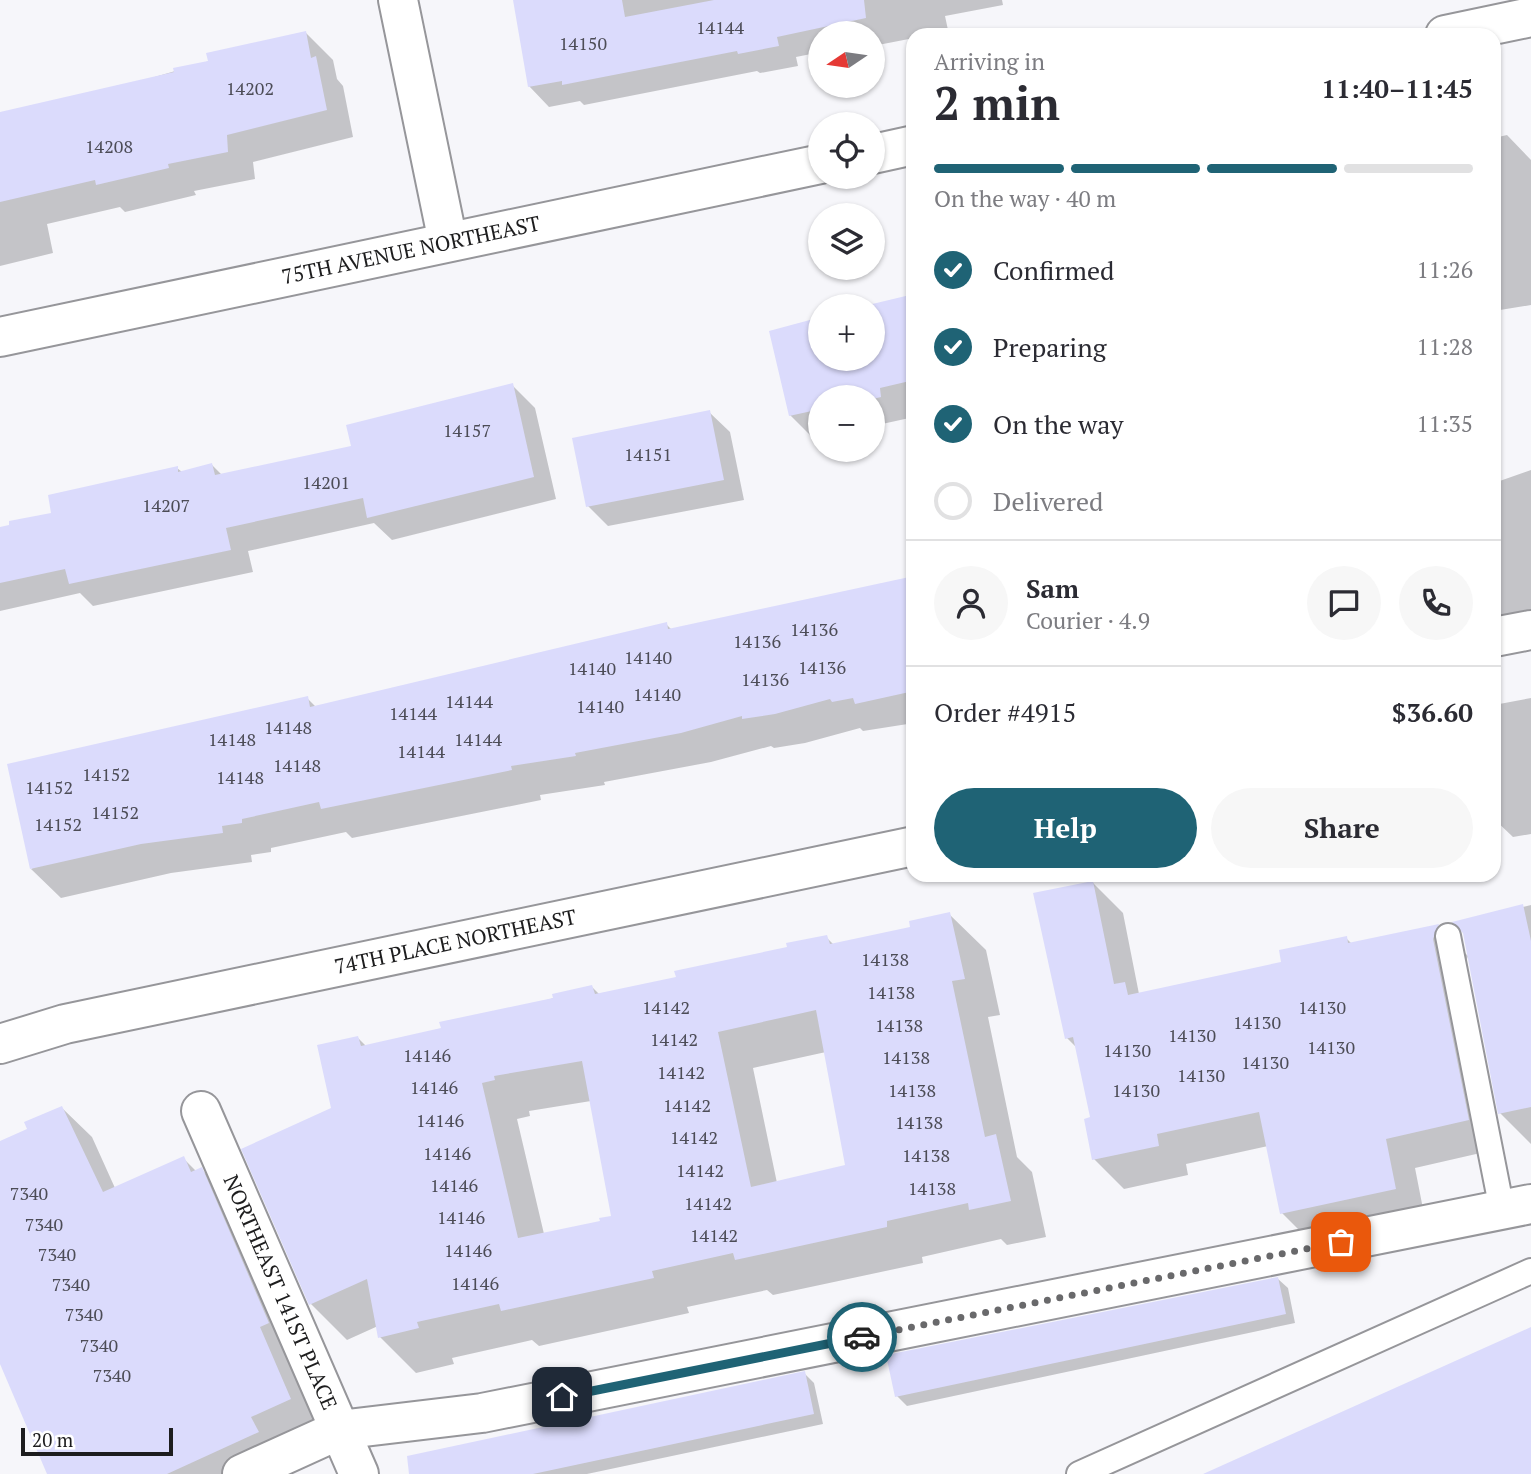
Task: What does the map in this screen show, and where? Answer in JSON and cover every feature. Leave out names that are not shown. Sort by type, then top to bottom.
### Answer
[{"type":"street","points":[[397,0],[448,242]]},
{"type":"street","points":[[1478,28],[1531,17]]},
{"type":"street","points":[[885,151],[906,147]]},
{"type":"street","name":"75TH AVENUE NORTHEAST","points":[[0,337],[808,167]]},
{"type":"street","points":[[1501,635],[1531,629]]},
{"type":"street","name":"74TH PLACE NORTHEAST","points":[[0,1044],[65,1024],[906,848]]},
{"type":"street","name":"NORTHEAST 141ST PLACE","points":[[201,1111],[359,1474]]},
{"type":"street","points":[[242,1474],[339,1430],[482,1413],[1516,1207]]},
{"type":"lane","points":[[1448,936],[1516,1207]]},
{"type":"lane","points":[[1079,1474],[1531,1271]]},
{"type":"building","points":[[513,0],[622,0],[625,17],[714,0],[864,0],[866,18],[852,21],[808,21],[808,30],[777,37],[779,46],[738,54],[737,51],[562,85],[562,81],[528,87]]},
{"type":"building","points":[[306,31],[311,58],[316,56],[327,110],[227,135],[228,152],[168,164],[169,168],[96,185],[95,180],[0,202],[0,112],[174,72],[173,68],[208,61],[206,53]]},
{"type":"building","points":[[906,296],[906,382],[885,387],[808,385],[808,412],[789,416],[769,331],[808,320],[808,371],[885,371],[885,301]]},
{"type":"building","points":[[513,383],[534,477],[367,518],[363,498],[226,528],[231,550],[69,584],[65,569],[0,583],[0,527],[9,525],[9,521],[51,513],[48,495],[178,466],[178,472],[212,463],[215,475],[351,446],[346,425]]},
{"type":"building","points":[[710,410],[724,480],[586,507],[572,438]]},
{"type":"building","points":[[906,578],[906,693],[855,704],[853,698],[832,702],[830,699],[775,714],[742,719],[742,716],[681,733],[575,753],[576,756],[511,766],[512,770],[321,809],[319,802],[242,819],[242,823],[222,826],[223,833],[141,844],[30,869],[7,764],[308,696],[310,707],[667,622],[668,629]]},
{"type":"building","points":[[1093,882],[1114,984],[1125,982],[1128,995],[1281,962],[1279,950],[1347,936],[1348,943],[1439,924],[1433,939],[1469,1120],[1386,1139],[1396,1189],[1280,1214],[1259,1112],[1157,1134],[1159,1146],[1092,1160],[1084,1119],[1090,1117],[1073,1037],[1065,1039],[1033,893]]},
{"type":"building","points":[[1523,904],[1531,941],[1531,1107],[1498,1114],[1463,933],[1452,922]]},
{"type":"building","points":[[950,912],[965,979],[952,981],[985,1137],[996,1134],[1011,1201],[969,1210],[968,1203],[887,1221],[887,1227],[735,1260],[733,1253],[652,1271],[654,1278],[501,1311],[499,1304],[417,1322],[419,1328],[378,1338],[367,1279],[309,1305],[241,1149],[331,1108],[317,1045],[358,1036],[361,1046],[441,1028],[439,1022],[553,998],[552,994],[592,985],[595,994],[676,977],[674,971],[787,947],[786,943],[827,935],[830,944],[910,927],[909,921]],"holes":[[[816,1010],[845,1165],[751,1187],[718,1032]],[[582,1061],[611,1216],[599,1218],[600,1221],[518,1238],[482,1083],[495,1080],[494,1076]]]},
{"type":"building","points":[[62,1106],[103,1192],[184,1156],[191,1172],[202,1167],[269,1323],[260,1327],[291,1399],[251,1417],[259,1432],[167,1474],[47,1474],[0,1364],[0,1141],[27,1129],[24,1122]]},
{"type":"building","points":[[1278,1277],[1286,1314],[895,1397],[886,1355]]},
{"type":"building","points":[[1531,1327],[1531,1474],[1203,1474]]},
{"type":"building","points":[[805,1371],[814,1414],[533,1474],[409,1474],[407,1456]]},
{"type":"way so far","points":[[862,1337],[1341,1242]]},
{"type":"route","points":[[562,1397],[862,1337]]}]
